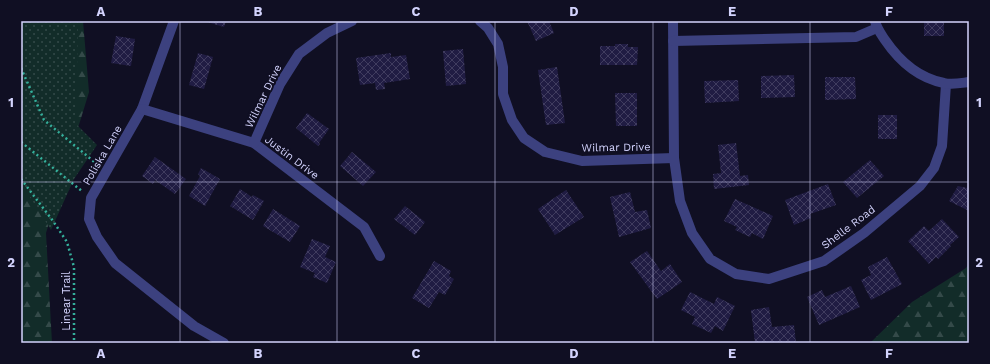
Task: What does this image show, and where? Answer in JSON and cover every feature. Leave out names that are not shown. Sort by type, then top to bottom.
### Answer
[{"type":"street","name":"Poliska Lane","points":[[174,21],[142,109],[91,198],[89,219],[97,237],[115,263],[194,326],[224,343]]},
{"type":"street","name":"Wilmar Drive","points":[[254,143],[280,84],[299,54],[327,33],[352,21]]},
{"type":"street","name":"Wilmar Drive","points":[[480,21],[488,28],[498,44],[503,67],[503,94],[512,120],[524,138],[545,152],[582,161],[674,158]]},
{"type":"street","name":"Shelle Road","points":[[673,21],[674,158],[680,201],[692,233],[710,259],[736,274],[769,279],[824,260],[864,233],[920,186],[934,168],[942,146],[946,84]]},
{"type":"street","points":[[673,41],[856,37],[876,25],[894,54],[913,71],[930,80],[946,84],[969,82]]},
{"type":"street","name":"Justin Drive","points":[[142,109],[254,143],[364,227],[380,256]]},
{"type":"path","points":[[21,68],[44,120],[106,171]]},
{"type":"path","points":[[21,142],[91,198]]},
{"type":"path","name":"Linear Trail","points":[[21,179],[67,242],[74,267],[74,343]]},
{"type":"green space","points":[[21,21],[83,21],[89,92],[46,233],[52,343],[21,343]]},
{"type":"green space","points":[[21,21],[78,21],[76,124],[97,145],[74,179],[51,230],[21,183]]},
{"type":"green space","points":[[969,263],[969,343],[870,343],[912,302],[966,268]]},
{"type":"building","points":[[226,21],[224,27],[207,22]]},
{"type":"building","points":[[527,21],[549,21],[554,33],[536,41]]},
{"type":"building","points":[[924,21],[944,21],[944,36],[924,36]]},
{"type":"building","points":[[116,36],[135,39],[131,66],[111,63]]},
{"type":"building","points":[[615,44],[628,44],[628,47],[638,47],[637,65],[600,65],[600,46],[615,46]]},
{"type":"building","points":[[463,49],[466,84],[446,86],[443,51]]},
{"type":"building","points":[[198,53],[213,57],[204,89],[189,85]]},
{"type":"building","points":[[391,53],[391,57],[406,55],[410,79],[384,83],[385,89],[376,90],[375,83],[360,85],[356,58]]},
{"type":"building","points":[[557,67],[565,123],[546,125],[538,70]]},
{"type":"building","points":[[794,75],[795,97],[761,98],[761,76]]},
{"type":"building","points":[[825,77],[855,77],[856,99],[825,100]]},
{"type":"building","points":[[738,80],[739,101],[705,103],[704,81]]},
{"type":"building","points":[[615,93],[637,93],[637,126],[616,126]]},
{"type":"building","points":[[307,113],[329,129],[318,146],[296,128]]},
{"type":"building","points":[[878,115],[897,115],[897,139],[878,139]]},
{"type":"building","points":[[736,143],[740,176],[748,175],[749,185],[714,189],[713,174],[721,173],[718,145]]},
{"type":"building","points":[[352,152],[376,172],[363,186],[340,166]]},
{"type":"building","points":[[155,157],[186,179],[175,194],[155,180],[153,184],[142,176]]},
{"type":"building","points":[[870,160],[884,176],[857,198],[843,182]]},
{"type":"building","points":[[201,168],[220,179],[205,206],[189,196],[200,176],[198,174]]},
{"type":"building","points":[[969,183],[969,211],[949,201],[958,186],[967,188]]},
{"type":"building","points":[[828,184],[836,205],[810,214],[811,218],[794,225],[785,200]]},
{"type":"building","points":[[240,189],[252,197],[253,195],[264,201],[253,220],[230,206]]},
{"type":"building","points":[[566,190],[584,217],[555,235],[538,209]]},
{"type":"building","points":[[630,192],[635,212],[647,210],[651,228],[619,237],[610,197]]},
{"type":"building","points":[[735,199],[773,216],[763,239],[752,233],[750,237],[735,230],[737,227],[724,221]]},
{"type":"building","points":[[405,206],[425,222],[415,235],[394,219]]},
{"type":"building","points":[[273,209],[300,226],[290,242],[263,226]]},
{"type":"building","points":[[942,219],[959,237],[938,259],[936,257],[929,264],[908,241],[924,226],[929,231]]},
{"type":"building","points":[[312,239],[330,246],[325,257],[336,262],[327,283],[313,277],[315,273],[300,267]]},
{"type":"building","points":[[647,251],[661,271],[670,264],[682,282],[657,299],[630,262]]},
{"type":"building","points":[[887,257],[902,284],[871,300],[861,280],[871,275],[868,267]]},
{"type":"building","points":[[434,261],[451,271],[449,276],[454,279],[445,295],[439,292],[429,308],[412,298]]},
{"type":"building","points":[[851,286],[860,307],[819,325],[807,297],[822,290],[825,297]]},
{"type":"building","points":[[690,292],[714,304],[717,297],[735,306],[723,331],[715,326],[711,333],[692,324],[695,317],[681,310]]},
{"type":"building","points":[[769,307],[772,327],[794,325],[796,343],[755,343],[751,310]]}]
